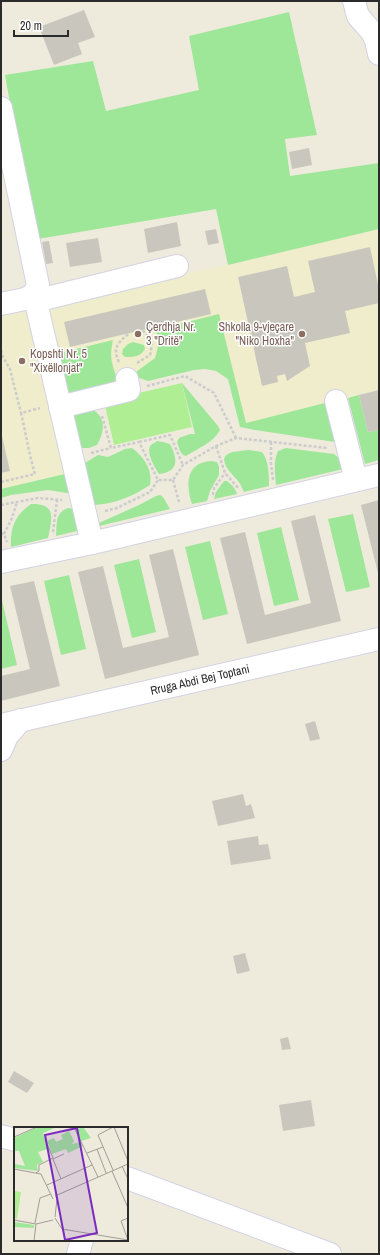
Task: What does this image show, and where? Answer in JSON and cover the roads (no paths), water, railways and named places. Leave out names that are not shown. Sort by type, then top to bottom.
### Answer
[{"type":"street","points":[[354,1],[358,16],[372,32],[376,40],[379,54]]},
{"type":"street","points":[[1,108],[36,273],[38,285],[34,298],[53,407],[92,543]]},
{"type":"street","points":[[1,304],[178,266]]},
{"type":"street","points":[[53,407],[96,398],[127,379]]},
{"type":"street","points":[[336,401],[356,480]]},
{"type":"street","points":[[1,562],[92,543],[379,475]]},
{"type":"street","name":"Rruga Abdi Bej Toptani","points":[[11,722],[379,639]]},
{"type":"street","points":[[1,750],[11,722]]},
{"type":"street","points":[[1,1136],[14,1140]]},
{"type":"street","points":[[128,1178],[330,1254]]},
{"type":"street","points":[[78,1254],[82,1241]]},
{"type":"place","name":"Çerdhja Nr. 3 \"Dritë\"","points":[[138,334]]},
{"type":"place","name":"Shkolla 9-vjeçare \"Niko Hoxha\"","points":[[302,334]]},
{"type":"place","name":"Kopshti Nr. 5 \"Xixëllonjat\"","points":[[22,361]]}]
